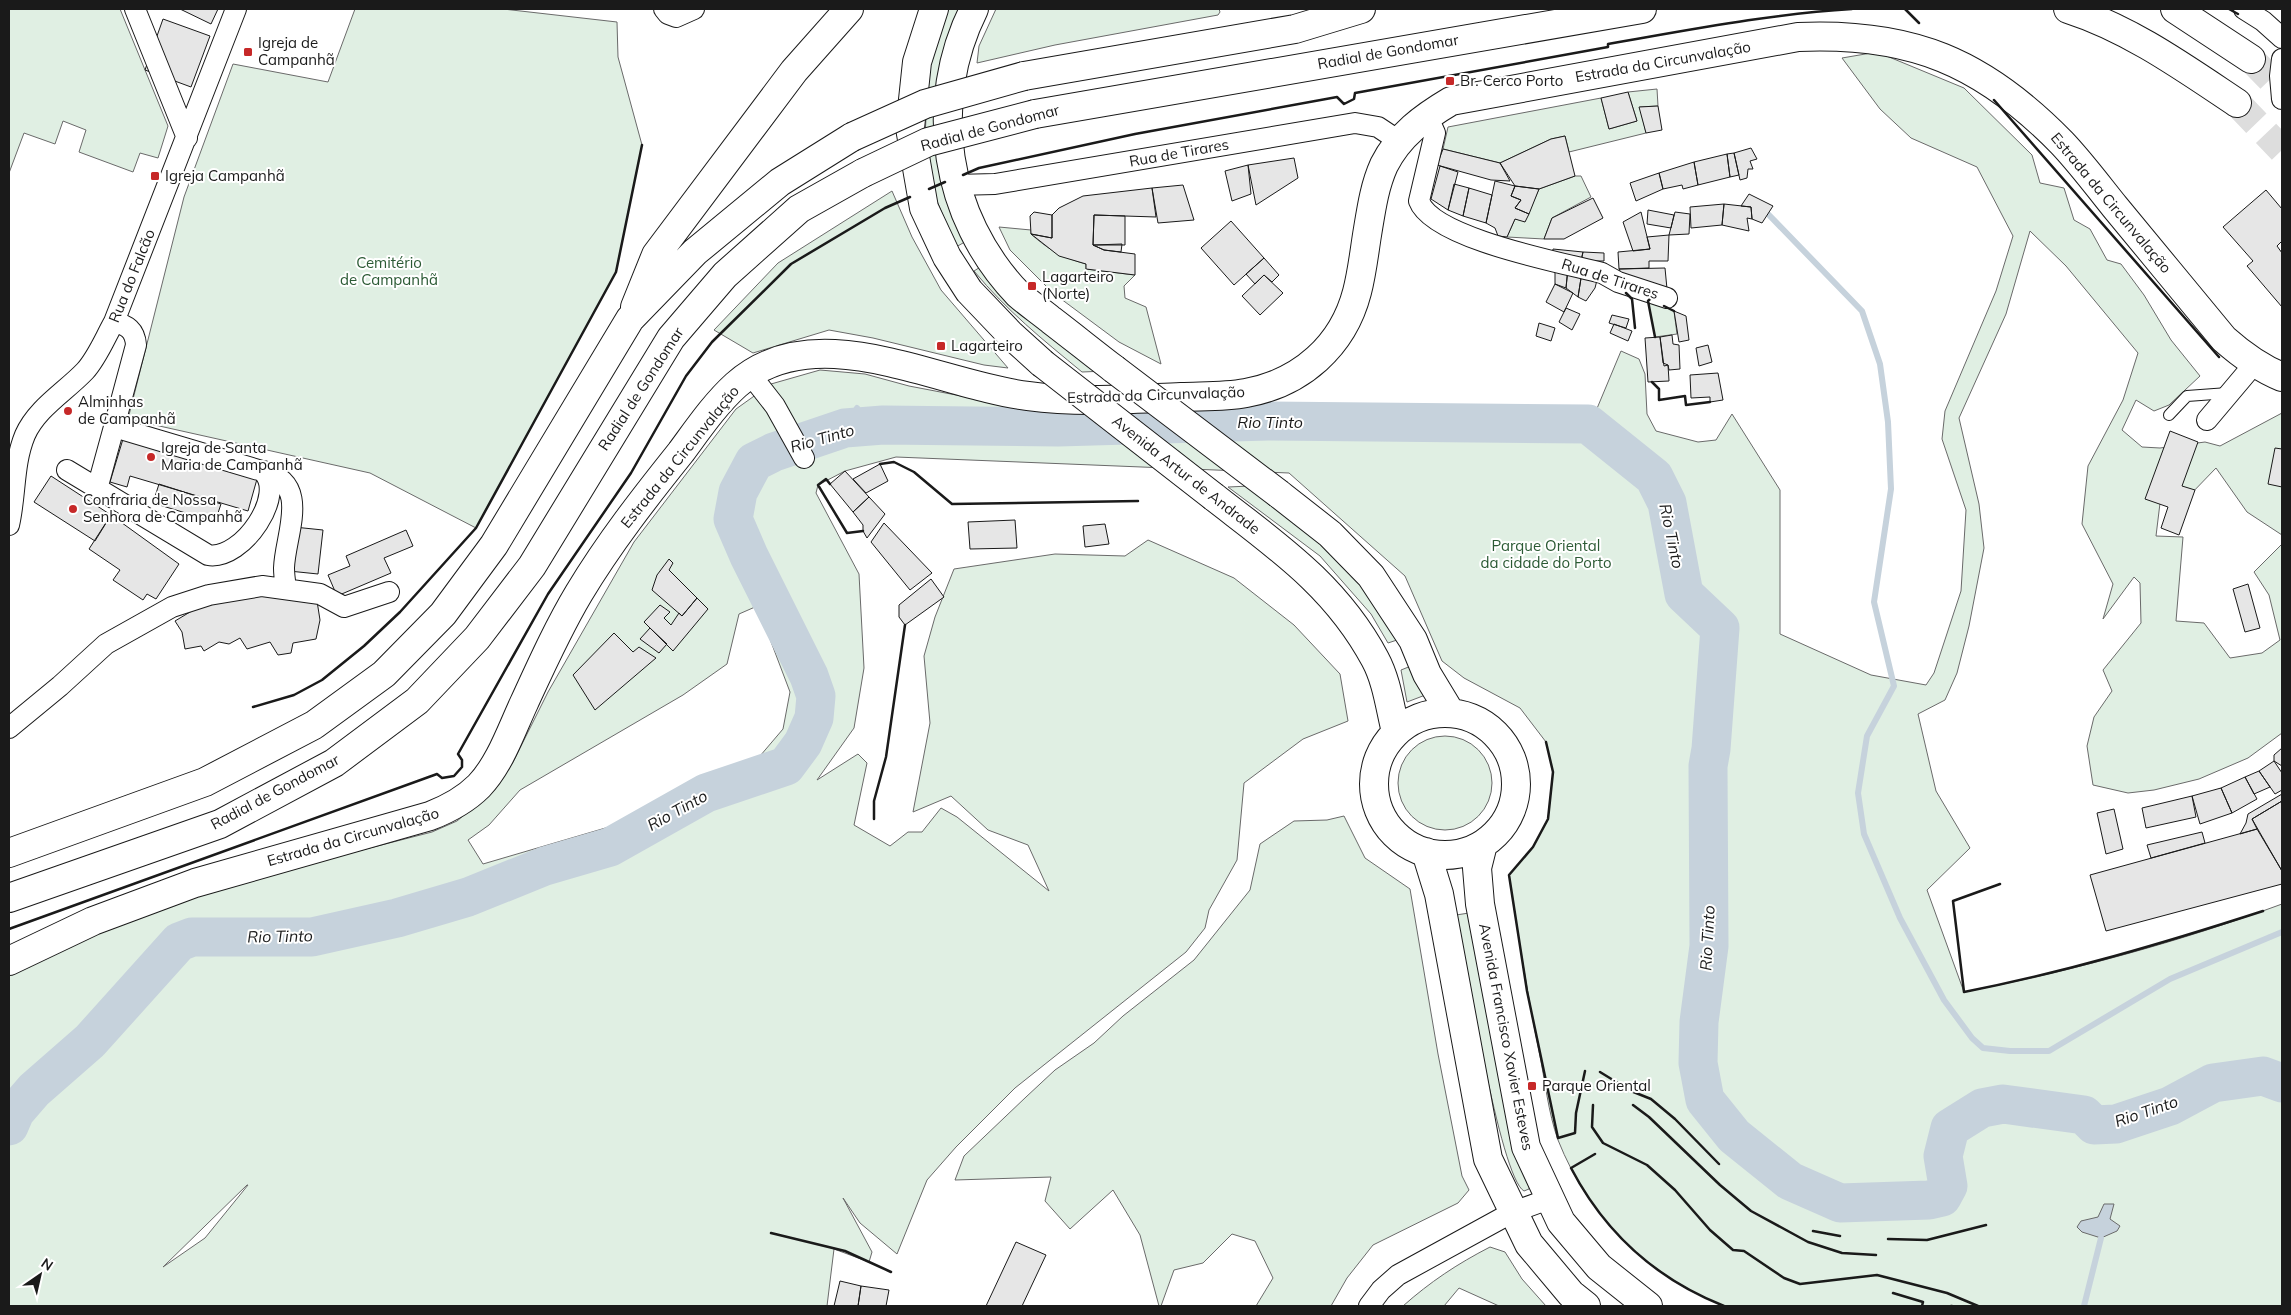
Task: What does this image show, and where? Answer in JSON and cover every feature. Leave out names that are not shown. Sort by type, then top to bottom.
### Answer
[{"type":"main road","points":[[9,853],[205,782],[314,725],[384,674],[443,614],[494,545],[630,319],[656,255],[794,71],[849,9]]},
{"type":"main road","name":"Avenida Artur de Andrade","points":[[934,9],[926,28],[917,62],[910,128],[922,201],[947,257],[969,291],[1012,336],[1042,363],[1302,565],[1338,603],[1375,659],[1385,684],[1396,732]]},
{"type":"main road","points":[[974,9],[962,35],[952,69],[946,125],[955,185],[982,246],[1002,276],[1019,295],[1330,534],[1371,576],[1413,640],[1426,674],[1450,712]]},
{"type":"main road","points":[[630,319],[695,252],[780,182],[852,137],[924,104],[1024,76],[1295,30],[1361,9]]},
{"type":"main road","name":"Radial de Gondomar","points":[[9,898],[220,824],[334,763],[417,701],[476,638],[532,566],[671,338],[725,275],[799,209],[863,173],[928,142],[1036,114],[1642,9]]},
{"type":"main road","points":[[2068,9],[2094,17],[2157,50],[2237,103]]},
{"type":"main road","points":[[2175,9],[2251,59]]},
{"type":"main road","name":"Estrada da Circunvalação","points":[[9,961],[93,921],[195,883],[430,816],[466,797],[480,784],[494,766],[543,661],[576,597],[597,564],[628,518],[722,398],[750,374],[788,357],[836,353],[860,355],[988,390],[1060,399],[1130,399],[1244,394],[1272,386],[1296,376],[1319,359],[1335,340],[1349,317],[1358,290],[1375,186],[1386,161],[1399,141],[1427,115],[1451,100],[1798,37],[1854,36],[1918,48],[1956,63],[1990,80],[2029,111],[2063,144],[2224,339],[2255,363],[2282,377]]},
{"type":"main road","points":[[1450,712],[1472,717],[1491,729],[1506,746],[1514,766],[1516,789],[1512,810],[1500,829],[1483,844],[1465,852],[1445,855],[1426,852],[1406,843],[1390,829],[1379,811],[1374,790],[1375,769],[1383,749],[1396,732],[1412,721],[1424,716],[1450,712]]},
{"type":"main road","name":"Avenida Francisco Xavier Esteves","points":[[1483,844],[1476,868],[1480,904],[1526,1147],[1561,1222],[1599,1267],[1648,1306]]},
{"type":"main road","points":[[1426,852],[1438,894],[1488,1159],[1529,1244],[1571,1294],[1586,1306]]},
{"type":"street","points":[[135,9],[187,138]]},
{"type":"street","name":"Rua do Falcão","points":[[9,525],[13,509],[17,464],[26,434],[43,409],[86,370],[114,322],[236,9]]},
{"type":"street","points":[[666,11],[676,17],[694,9]]},
{"type":"street","points":[[2244,9],[2263,20],[2282,38]]},
{"type":"street","points":[[2282,59],[2280,76],[2282,99]]},
{"type":"street","name":"Rua de Tirares","points":[[1427,115],[1435,133],[1419,201],[1421,207],[1443,223],[1490,245],[1547,264],[1602,273],[1618,282],[1667,298]]},
{"type":"street","name":"Rua de Tirares","points":[[955,185],[995,184],[1355,123],[1378,127],[1399,141]]},
{"type":"street","points":[[97,489],[136,345],[131,329],[127,325],[114,322]]},
{"type":"street","points":[[2207,420],[2255,363]]},
{"type":"street","points":[[750,374],[784,420],[804,458]]},
{"type":"street","points":[[114,426],[262,470],[273,474],[281,480],[289,490],[293,500],[284,568],[286,588]]},
{"type":"street","points":[[66,470],[204,554],[213,556],[236,548],[258,524],[265,509],[270,482],[268,476],[262,470]]},
{"type":"street","points":[[9,728],[60,686],[106,644],[172,607],[209,595],[262,586],[286,588],[326,596],[344,607],[389,592]]},
{"type":"street","points":[[1369,1306],[1381,1290],[1398,1275],[1513,1212],[1549,1199]]},
{"type":"lane","points":[[2168,416],[2187,396],[2232,392]]},
{"type":"green space","points":[[9,9],[120,9],[168,126],[158,158],[140,153],[133,172],[79,152],[86,130],[63,121],[55,144],[24,133],[9,173]]},
{"type":"green space","name":"Cemitério de Campanhã","points":[[355,9],[503,9],[617,22],[618,57],[642,145],[616,272],[476,528],[370,473],[128,419],[184,197],[233,64],[328,82]]},
{"type":"green space","points":[[947,9],[962,9],[948,45],[970,239],[956,247],[935,196],[925,136],[929,66]]},
{"type":"green space","points":[[996,9],[1219,9],[1220,12],[1218,15],[1055,45],[977,63],[979,46]]},
{"type":"green space","name":"Parque Oriental da cidade do Porto","points":[[1877,52],[1964,88],[2032,155],[2040,183],[2064,188],[2074,220],[2090,229],[2107,260],[2121,264],[2144,295],[2171,340],[2200,376],[2169,405],[2154,411],[2136,400],[2122,430],[2142,447],[2160,448],[2205,442],[2220,446],[2282,413],[2282,535],[2247,512],[2216,468],[2188,497],[2161,495],[2156,536],[2183,537],[2176,621],[2204,623],[2230,658],[2262,653],[2280,640],[2269,595],[2254,572],[2282,544],[2282,733],[2248,758],[2199,779],[2154,790],[2128,793],[2093,785],[2087,746],[2094,717],[2112,691],[2103,670],[2141,623],[2140,583],[2134,577],[2103,619],[2113,584],[2082,524],[2088,466],[2123,400],[2138,353],[2066,266],[2030,231],[2006,314],[1959,418],[1979,504],[1984,548],[1969,626],[1957,673],[1945,700],[1918,714],[1936,791],[1970,848],[1927,890],[1964,992],[2045,975],[2165,943],[2282,904],[2282,1306],[1724,1306],[1670,1278],[1624,1241],[1604,1219],[1586,1194],[1571,1168],[1558,1140],[1552,1118],[1509,875],[1533,847],[1548,819],[1553,772],[1546,742],[1520,708],[1464,678],[1442,661],[1405,576],[1289,473],[896,457],[845,471],[818,485],[816,493],[859,574],[864,668],[854,728],[817,780],[858,754],[867,763],[854,825],[890,846],[908,832],[922,832],[941,808],[957,817],[1049,891],[1028,845],[988,830],[951,796],[913,812],[930,723],[924,656],[935,617],[954,569],[1055,554],[1125,556],[1148,540],[1234,578],[1294,625],[1340,674],[1348,721],[1303,739],[1244,783],[1237,860],[1209,910],[1205,928],[1186,952],[1015,1088],[956,1147],[927,1180],[897,1254],[860,1223],[843,1198],[872,1252],[869,1262],[834,1249],[827,1306],[9,1306],[9,973],[116,925],[188,899],[272,873],[432,832],[457,821],[481,801],[512,764],[548,692],[634,542],[736,409],[771,384],[820,370],[865,374],[909,386],[977,399],[1245,416],[1593,418],[1621,351],[1639,359],[1645,374],[1647,414],[1656,431],[1698,442],[1716,440],[1732,414],[1780,490],[1780,634],[1871,675],[1926,685],[1934,673],[1961,591],[1966,510],[1942,439],[1945,411],[1996,291],[2013,236],[1977,167],[1911,138],[1880,109],[1842,58]],"holes":[[[755,607],[762,618],[790,692],[783,729],[760,756],[720,771],[653,814],[483,864],[468,840],[489,825],[520,790],[683,695],[727,664],[739,614]],[[247,1185],[205,1238],[163,1267]]]},
{"type":"green space","points":[[1657,89],[1658,106],[1640,107],[1646,133],[1569,152],[1565,136],[1551,139],[1500,163],[1443,149],[1448,127],[1601,98],[1609,129],[1637,121],[1628,92]]},
{"type":"green space","points":[[1575,176],[1581,176],[1591,197],[1552,218],[1544,239],[1507,237],[1515,219],[1525,221],[1539,189]]},
{"type":"green space","points":[[892,191],[912,237],[941,290],[1008,368],[984,365],[873,338],[829,330],[753,353],[714,330],[778,263]]},
{"type":"green space","points":[[999,227],[1031,230],[1031,234],[1044,245],[1063,256],[1086,264],[1086,269],[1135,275],[1124,286],[1125,298],[1146,307],[1161,364],[1119,342],[1053,293],[1010,250]]},
{"type":"green space","points":[[985,264],[1106,371],[1082,372],[1025,324],[974,271]]},
{"type":"green space","points":[[1650,299],[1674,311],[1677,334],[1655,337],[1648,301]]},
{"type":"green space","points":[[1250,486],[1353,569],[1400,639],[1388,643],[1371,614],[1320,556],[1228,487]]},
{"type":"green space","points":[[1411,666],[1428,694],[1407,702],[1401,670]]},
{"type":"green space","points":[[1445,736],[1463,740],[1478,750],[1488,765],[1492,783],[1488,801],[1478,816],[1463,826],[1445,830],[1427,826],[1412,816],[1402,801],[1398,783],[1402,765],[1412,750],[1427,740]]},
{"type":"green space","points":[[1344,816],[1365,858],[1410,889],[1438,1054],[1462,1176],[1469,1190],[1458,1203],[1373,1245],[1347,1278],[1331,1306],[1256,1306],[1273,1278],[1255,1241],[1232,1234],[1203,1263],[1174,1270],[1161,1306],[1159,1306],[1140,1235],[1113,1190],[1070,1229],[1045,1201],[1051,1177],[955,1180],[964,1156],[1055,1070],[1094,1043],[1123,1016],[1194,960],[1250,890],[1260,844],[1294,821],[1327,820]]},
{"type":"green space","points":[[1469,913],[1530,1184],[1529,1189],[1524,1191],[1515,1177],[1504,1148],[1484,1063],[1456,915]]},
{"type":"green space","points":[[1490,1247],[1505,1252],[1522,1279],[1546,1306],[1499,1306],[1459,1288],[1444,1306],[1403,1306],[1444,1274]]},
{"type":"shaded area","points":[[2104,1204],[2114,1204],[2110,1219],[2120,1226],[2117,1231],[2101,1238],[2082,1232],[2077,1227],[2081,1221],[2098,1217]]},
{"type":"building","points":[[180,9],[218,9],[211,24]]},
{"type":"building","points":[[163,19],[210,36],[191,87],[145,70]]},
{"type":"building","points":[[1628,92],[1637,121],[1609,129],[1601,98]]},
{"type":"building","points":[[1658,106],[1662,130],[1646,133],[1639,107]]},
{"type":"building","points":[[1565,136],[1575,176],[1539,189],[1515,186],[1500,163],[1551,139]]},
{"type":"building","points":[[1751,148],[1757,159],[1750,161],[1753,169],[1748,169],[1747,178],[1740,180],[1734,153]]},
{"type":"building","points":[[1443,149],[1500,163],[1510,181],[1491,180],[1437,165]]},
{"type":"building","points":[[1734,153],[1739,175],[1730,177],[1727,154]]},
{"type":"building","points":[[1727,154],[1730,177],[1698,185],[1694,162]]},
{"type":"building","points":[[1294,158],[1298,178],[1256,205],[1248,165]]},
{"type":"building","points":[[1694,162],[1698,185],[1683,189],[1682,185],[1663,189],[1659,173]]},
{"type":"building","points":[[1248,165],[1251,194],[1232,201],[1225,171]]},
{"type":"building","points":[[1440,166],[1458,172],[1448,210],[1431,199]]},
{"type":"building","points":[[1659,173],[1663,189],[1636,201],[1630,183]]},
{"type":"building","points":[[1495,181],[1515,186],[1511,196],[1521,200],[1515,208],[1529,214],[1525,222],[1515,219],[1507,237],[1498,236],[1495,228],[1486,223]]},
{"type":"building","points":[[1454,184],[1469,188],[1463,216],[1448,210]]},
{"type":"building","points":[[1183,185],[1194,220],[1158,223],[1152,188]]},
{"type":"building","points":[[1515,186],[1539,189],[1529,214],[1515,208],[1521,200],[1511,196]]},
{"type":"building","points":[[1152,188],[1156,217],[1094,215],[1093,245],[1104,250],[1135,254],[1135,275],[1086,269],[1086,264],[1059,256],[1031,234],[1052,238],[1052,215],[1059,208],[1083,196]]},
{"type":"building","points":[[1469,188],[1492,195],[1486,223],[1463,216]]},
{"type":"building","points":[[2266,190],[2282,209],[2282,241],[2277,246],[2282,253],[2282,307],[2247,266],[2253,261],[2223,227]]},
{"type":"building","points":[[1749,194],[1773,206],[1762,223],[1752,219],[1751,207],[1741,206]]},
{"type":"building","points":[[1593,198],[1603,218],[1564,239],[1544,239],[1552,218]]},
{"type":"building","points":[[1724,204],[1751,207],[1752,219],[1747,218],[1749,231],[1722,225]]},
{"type":"building","points":[[1724,204],[1722,225],[1691,228],[1690,207]]},
{"type":"building","points":[[1648,210],[1674,215],[1671,228],[1647,224]]},
{"type":"building","points":[[1034,212],[1052,215],[1052,238],[1031,234],[1030,216]]},
{"type":"building","points":[[1641,212],[1650,249],[1633,251],[1623,222]]},
{"type":"building","points":[[1675,212],[1690,214],[1689,234],[1669,235]]},
{"type":"building","points":[[1094,215],[1125,216],[1125,245],[1093,245]]},
{"type":"building","points":[[1231,221],[1264,258],[1234,285],[1201,248]]},
{"type":"building","points":[[1669,235],[1668,261],[1649,261],[1649,268],[1619,269],[1618,252],[1650,249],[1647,237]]},
{"type":"building","points":[[1122,244],[1121,252],[1104,250],[1093,245]]},
{"type":"building","points":[[1553,249],[1583,252],[1581,261],[1552,255]]},
{"type":"building","points":[[1583,252],[1604,253],[1604,261],[1581,261]]},
{"type":"building","points":[[1264,258],[1279,275],[1272,282],[1264,275],[1255,284],[1246,274]]},
{"type":"building","points":[[1555,265],[1568,268],[1566,288],[1555,284]]},
{"type":"building","points":[[1568,268],[1582,272],[1578,297],[1566,288]]},
{"type":"building","points":[[1665,268],[1667,289],[1623,277],[1619,269]]},
{"type":"building","points":[[1582,272],[1598,276],[1595,288],[1586,301],[1578,297]]},
{"type":"building","points":[[1264,275],[1283,293],[1260,315],[1242,296]]},
{"type":"building","points":[[1555,284],[1573,293],[1564,312],[1546,302]]},
{"type":"building","points":[[1566,308],[1580,314],[1572,330],[1559,322]]},
{"type":"building","points":[[1674,311],[1686,316],[1689,340],[1679,342]]},
{"type":"building","points":[[1612,315],[1629,319],[1626,328],[1609,323]]},
{"type":"building","points":[[1539,323],[1555,328],[1551,341],[1536,336]]},
{"type":"building","points":[[1614,324],[1632,331],[1628,341],[1610,333]]},
{"type":"building","points":[[1672,335],[1673,344],[1679,345],[1680,369],[1669,370],[1668,365],[1663,363],[1660,337]]},
{"type":"building","points":[[1660,337],[1664,366],[1668,365],[1669,381],[1648,382],[1645,338]]},
{"type":"building","points":[[1708,345],[1712,362],[1699,366],[1696,348]]},
{"type":"building","points":[[1718,373],[1723,400],[1710,402],[1710,397],[1691,398],[1690,375]]},
{"type":"building","points":[[2170,431],[2198,442],[2182,486],[2195,490],[2179,535],[2161,528],[2168,507],[2145,499]]},
{"type":"building","name":"Igreja de Santa Maria de Campanhã","points":[[123,439],[257,479],[248,511],[130,476],[127,487],[110,482]]},
{"type":"building","points":[[2275,448],[2282,449],[2282,487],[2268,484]]},
{"type":"building","points":[[880,464],[888,481],[866,493],[853,479]]},
{"type":"building","points":[[845,471],[869,497],[853,512],[830,484]]},
{"type":"building","name":"Confraria de Nossa Senhora de Campanhã","points":[[51,476],[111,515],[95,541],[34,502]]},
{"type":"building","points":[[159,484],[221,504],[215,522],[153,503]]},
{"type":"building","points":[[869,497],[885,514],[867,538],[863,531],[863,525],[853,512]]},
{"type":"building","points":[[111,515],[179,564],[156,599],[147,594],[143,600],[113,580],[120,570],[89,549]]},
{"type":"building","points":[[1015,520],[1017,548],[970,549],[968,522]]},
{"type":"building","points":[[884,523],[932,573],[910,590],[871,542]]},
{"type":"building","points":[[1105,524],[1109,544],[1085,547],[1083,526]]},
{"type":"building","points":[[294,527],[323,530],[318,574],[289,571]]},
{"type":"building","points":[[406,530],[413,546],[384,558],[391,573],[337,596],[328,575],[350,566],[346,556]]},
{"type":"building","points":[[669,559],[673,563],[669,570],[697,598],[682,616],[652,590],[657,575]]},
{"type":"building","points":[[931,579],[944,597],[905,625],[899,617],[899,605]]},
{"type":"building","points":[[2248,584],[2260,628],[2245,632],[2233,589]]},
{"type":"building","points":[[267,589],[317,601],[320,620],[316,639],[293,643],[291,653],[278,655],[270,642],[247,649],[240,638],[229,644],[219,642],[204,651],[201,646],[185,649],[182,632],[175,621],[210,600]]},
{"type":"building","points":[[697,598],[708,609],[673,651],[644,622],[660,605],[670,612],[664,618],[671,625],[679,613],[682,616]]},
{"type":"building","points":[[650,628],[667,644],[659,653],[640,639]]},
{"type":"building","points":[[614,633],[633,652],[639,647],[656,658],[595,710],[573,675]]},
{"type":"building","points":[[2282,748],[2282,766],[2274,761],[2274,755]]},
{"type":"building","points":[[2274,761],[2282,773],[2282,790],[2275,794],[2259,771]]},
{"type":"building","points":[[2259,771],[2270,787],[2254,794],[2245,777]]},
{"type":"building","points":[[2245,777],[2257,799],[2232,813],[2221,788]]},
{"type":"building","points":[[2221,788],[2232,813],[2200,824],[2192,796]]},
{"type":"building","points":[[2282,794],[2282,801],[2252,819],[2257,829],[2240,834],[2248,814]]},
{"type":"building","points":[[2192,796],[2196,817],[2146,828],[2142,808]]},
{"type":"building","points":[[2282,801],[2282,871],[2252,819]]},
{"type":"building","points":[[2114,809],[2123,849],[2106,854],[2097,813]]},
{"type":"building","points":[[2257,829],[2282,871],[2282,884],[2106,931],[2090,875]]},
{"type":"building","points":[[2202,832],[2205,843],[2151,858],[2147,845]]},
{"type":"building","points":[[1016,1242],[1046,1255],[1022,1306],[986,1306]]},
{"type":"building","points":[[840,1281],[861,1286],[858,1306],[834,1306]]},
{"type":"building","points":[[861,1286],[889,1290],[886,1306],[858,1306]]},
{"type":"waterway","points":[[1769,215],[1862,311],[1880,364],[1888,422],[1891,489],[1874,602],[1894,686],[1867,736],[1858,793],[1864,834],[1900,918],[1944,1000],[1972,1038],[1983,1048],[2010,1051],[2049,1051],[2170,979],[2282,932]]},
{"type":"waterway","points":[[845,428],[857,408]]},
{"type":"waterway","name":"Rio Tinto","points":[[9,1126],[15,1112],[34,1090],[90,1041],[179,942],[192,937],[312,937],[397,918],[468,897],[545,866],[610,847],[706,793],[786,766],[803,743],[814,718],[816,696],[809,676],[749,556],[733,519],[738,492],[754,462],[774,452],[845,428],[883,425],[1058,427],[1268,421],[1588,424],[1654,477],[1667,503],[1684,594],[1720,628],[1711,749],[1708,766],[1709,946],[1699,1022],[1698,1063],[1705,1100],[1734,1136],[1790,1181],[1840,1203],[1929,1200],[1942,1197],[1948,1186],[1943,1156],[1950,1128],[1982,1108],[2003,1104],[2084,1115],[2094,1125],[2116,1124],[2170,1106],[2213,1083],[2263,1076],[2282,1083]]},
{"type":"waterway","points":[[2084,1306],[2101,1238]]},
{"type":"tunnel","points":[[2251,59],[2282,91]]},
{"type":"tunnel","points":[[2237,103],[2282,150]]},
{"type":"wall","points":[[963,175],[979,168],[1135,134],[1337,97],[1344,104],[1354,99],[1355,93],[1608,47],[1608,44],[1760,19],[1852,9]]},
{"type":"wall","points":[[1905,9],[1919,23]]},
{"type":"wall","points":[[2229,9],[2238,14]]},
{"type":"wall","points":[[1994,100],[2219,357]]},
{"type":"wall","points":[[253,707],[294,695],[322,680],[364,646],[400,612],[476,528],[616,272],[642,145]]},
{"type":"wall","points":[[929,189],[945,182]]},
{"type":"wall","points":[[9,929],[437,774],[442,778],[454,776],[462,767],[462,760],[458,754],[548,594],[631,473],[686,376],[712,342],[791,264],[885,208],[910,197]]},
{"type":"wall","points":[[1626,293],[1632,299],[1635,328]]},
{"type":"wall","points":[[1650,299],[1648,301],[1655,337]]},
{"type":"wall","points":[[1664,306],[1674,311]]},
{"type":"wall","points":[[1652,382],[1659,389],[1659,400],[1685,396],[1686,405],[1710,402]]},
{"type":"wall","points":[[880,464],[894,462],[914,472],[952,504],[1138,501]]},
{"type":"wall","points":[[830,484],[826,479],[818,485],[847,533],[863,531]]},
{"type":"wall","points":[[874,819],[874,801],[886,757],[905,625]]},
{"type":"wall","points":[[1546,742],[1553,772],[1548,819],[1533,847],[1509,875],[1527,991],[1558,1138],[1575,1133],[1576,1113],[1585,1071]]},
{"type":"wall","points":[[2000,884],[1953,901],[1964,992],[2115,956],[2263,911]]},
{"type":"wall","points":[[1600,1072],[1631,1091],[1651,1099],[1675,1119],[1719,1164]]},
{"type":"wall","points":[[1593,1105],[1592,1127],[1603,1143],[1647,1165],[1675,1190],[1710,1230],[1733,1250],[1744,1251],[1784,1278],[1800,1284],[1877,1275],[1947,1293],[1978,1306]]},
{"type":"wall","points":[[1633,1105],[1649,1117],[1720,1185],[1751,1211],[1808,1242],[1842,1253],[1876,1255]]},
{"type":"wall","points":[[1595,1154],[1571,1168],[1600,1213],[1616,1233],[1655,1268],[1699,1295],[1724,1306]]},
{"type":"wall","points":[[1888,1239],[1927,1240],[1986,1225]]},
{"type":"wall","points":[[1813,1231],[1840,1236]]},
{"type":"wall","points":[[771,1233],[845,1251],[891,1272]]},
{"type":"wall","points":[[1893,1293],[1923,1302],[1922,1306]]},
{"type":"place","name":"Igreja de Campanhã","points":[[248,52]]},
{"type":"place","name":"Br. Cerco Porto","points":[[1450,81]]},
{"type":"place","name":"Igreja Campanhã","points":[[155,176]]},
{"type":"place","name":"Lagarteiro (Norte)","points":[[1032,286]]},
{"type":"place","name":"Lagarteiro","points":[[941,346]]},
{"type":"place","name":"Alminhas de Campanhã","points":[[68,411]]},
{"type":"place","name":"Igreja de Santa Maria de Campanhã","points":[[151,457]]},
{"type":"place","name":"Confraria de Nossa Senhora de Campanhã","points":[[73,509]]},
{"type":"place","name":"Parque Oriental","points":[[1532,1086]]}]
